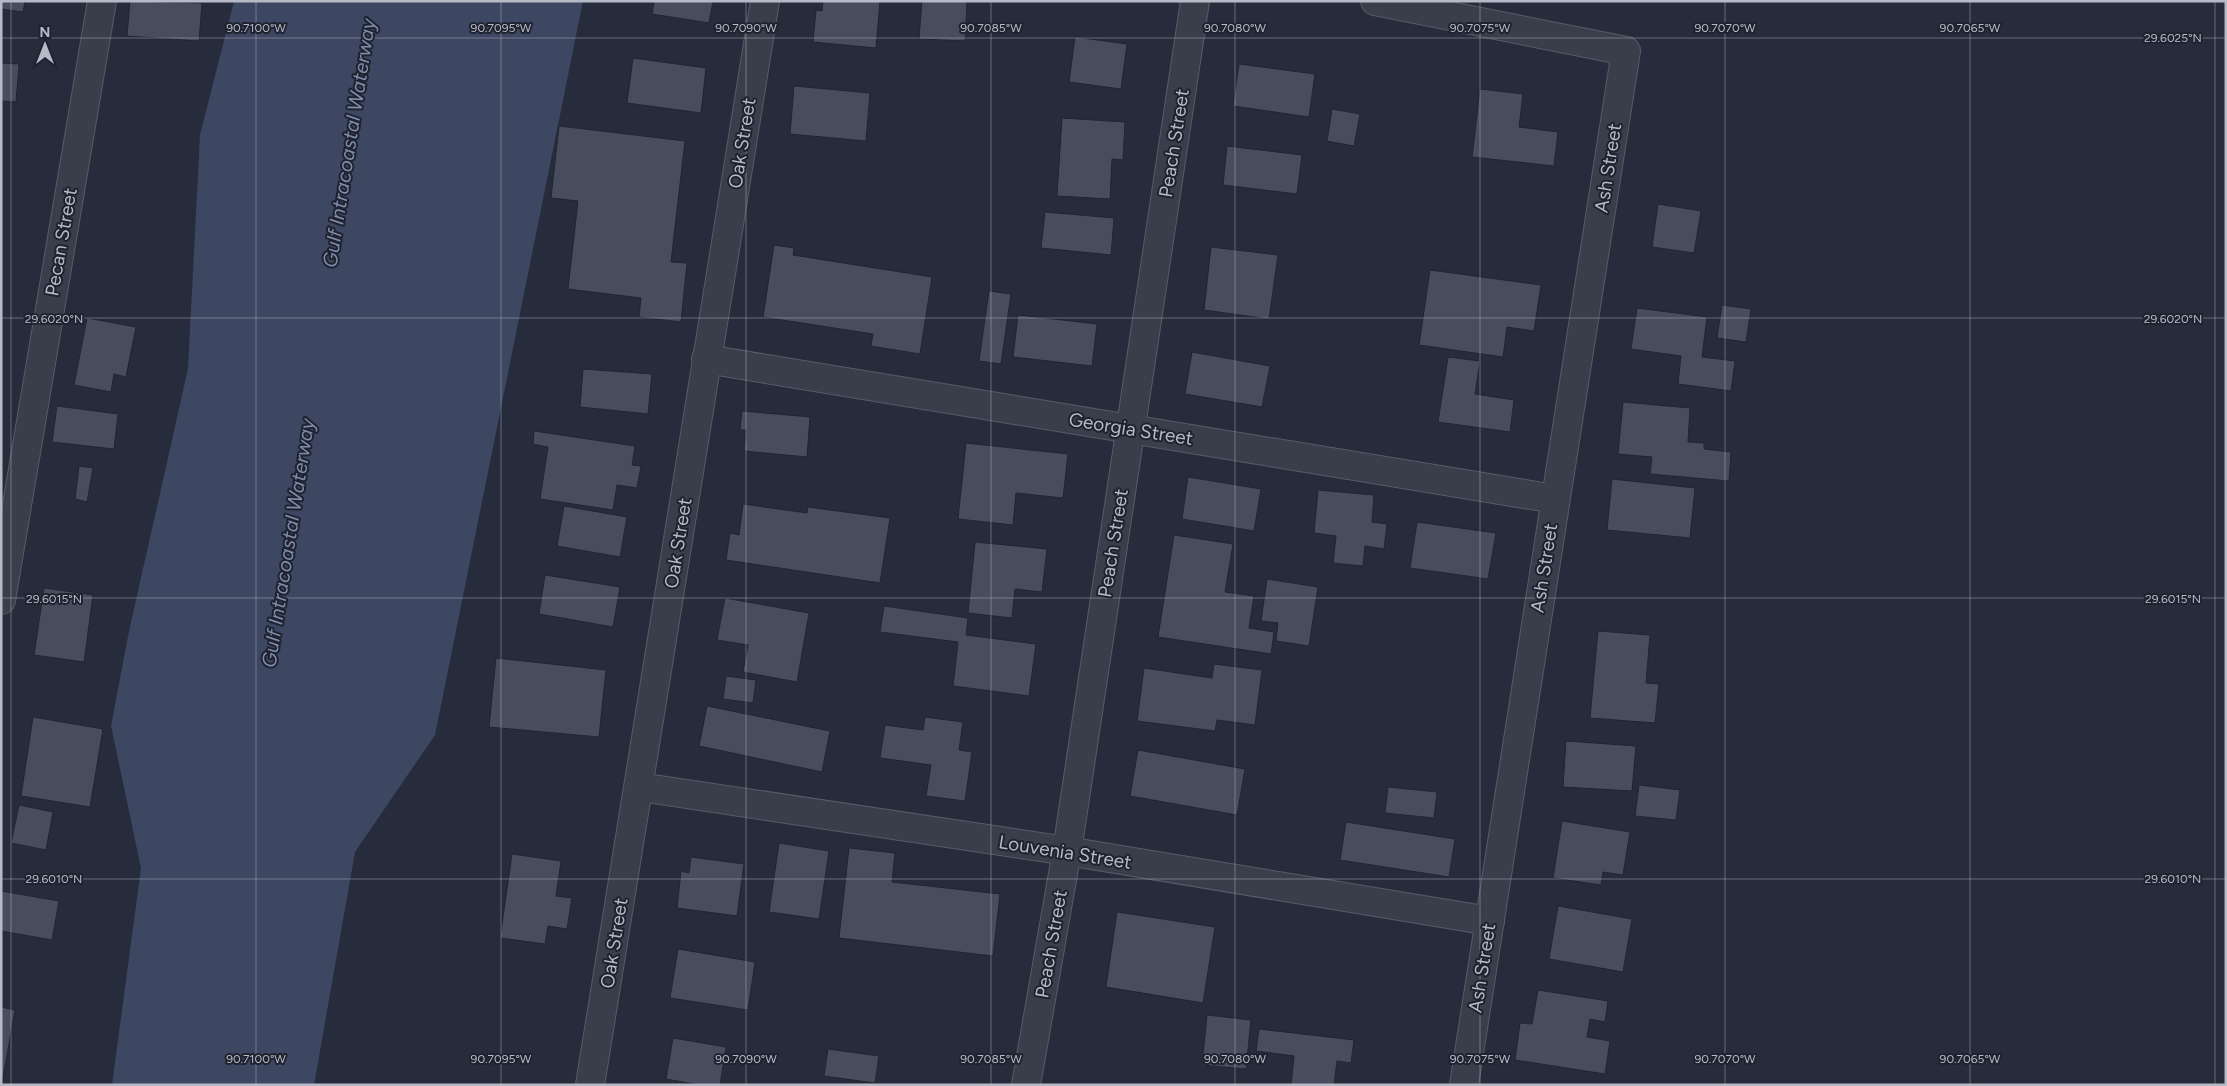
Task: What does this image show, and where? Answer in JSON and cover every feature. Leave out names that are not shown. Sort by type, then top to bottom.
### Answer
[{"type":"street","name":"Pecan Street","points":[[1,600],[102,1]]},
{"type":"street","name":"Oak Street","points":[[590,1085],[640,787],[706,359],[765,1]]},
{"type":"street","name":"Peach Street","points":[[1026,1085],[1067,851],[1195,1]]},
{"type":"street","name":"Ash Street","points":[[1375,1],[1626,51],[1464,1085]]},
{"type":"street","name":"Georgia Street","points":[[706,359],[1555,499]]},
{"type":"street","name":"Louvenia Street","points":[[640,787],[1067,851],[1490,921]]},
{"type":"water","name":"Gulf Intracoastal Waterway","points":[[234,1],[583,1],[435,735],[355,852],[314,1085],[112,1085],[141,868],[111,726],[129,631],[188,369],[200,135]]},
{"type":"building","points":[[1,1],[25,1],[23,12],[1,9]]},
{"type":"building","points":[[130,1],[202,3],[199,41],[127,36]]},
{"type":"building","points":[[654,1],[713,1],[709,23],[652,14]]},
{"type":"building","points":[[823,1],[880,1],[876,48],[813,42],[816,10],[822,11]]},
{"type":"building","points":[[922,1],[967,1],[965,41],[919,39]]},
{"type":"building","points":[[1075,37],[1127,44],[1121,89],[1069,82]]},
{"type":"building","points":[[633,58],[706,68],[701,113],[627,103]]},
{"type":"building","points":[[1,63],[19,64],[16,102],[1,101]]},
{"type":"building","points":[[1239,64],[1315,74],[1309,117],[1233,106]]},
{"type":"building","points":[[794,86],[870,93],[866,141],[790,134]]},
{"type":"building","points":[[1480,89],[1523,94],[1519,127],[1558,132],[1554,166],[1472,157]]},
{"type":"building","points":[[1332,109],[1360,114],[1354,146],[1327,141]]},
{"type":"building","points":[[1062,118],[1125,122],[1123,160],[1112,159],[1110,199],[1057,196]]},
{"type":"building","points":[[559,126],[685,141],[671,262],[687,263],[681,322],[639,317],[641,298],[568,289],[578,201],[551,198]]},
{"type":"building","points":[[1227,146],[1302,155],[1297,194],[1223,185]]},
{"type":"building","points":[[1658,204],[1701,211],[1694,253],[1652,247]]},
{"type":"building","points":[[1045,212],[1114,218],[1111,255],[1041,248]]},
{"type":"building","points":[[774,245],[794,248],[793,255],[932,277],[920,354],[871,346],[873,334],[763,317]]},
{"type":"building","points":[[1211,247],[1278,255],[1269,319],[1204,310]]},
{"type":"building","points":[[1430,270],[1541,285],[1534,331],[1507,327],[1503,357],[1419,345]]},
{"type":"building","points":[[989,291],[1011,294],[1001,364],[979,361]]},
{"type":"building","points":[[1722,305],[1751,309],[1746,342],[1717,338]]},
{"type":"building","points":[[1637,308],[1707,317],[1702,357],[1735,361],[1731,391],[1678,384],[1681,356],[1631,349]]},
{"type":"building","points":[[1018,315],[1097,324],[1092,366],[1013,357]]},
{"type":"building","points":[[87,318],[136,327],[126,377],[114,374],[111,392],[74,385]]},
{"type":"building","points":[[1192,352],[1270,366],[1262,407],[1185,394]]},
{"type":"building","points":[[1448,357],[1480,361],[1475,394],[1514,400],[1510,432],[1438,422]]},
{"type":"building","points":[[583,369],[652,374],[648,414],[580,407]]},
{"type":"building","points":[[1623,402],[1690,408],[1688,442],[1704,443],[1704,449],[1731,452],[1729,481],[1650,474],[1652,457],[1618,454]]},
{"type":"building","points":[[57,406],[118,414],[114,449],[52,442]]},
{"type":"building","points":[[742,411],[810,417],[807,457],[744,451],[746,430],[740,430]]},
{"type":"building","points":[[534,431],[635,446],[632,465],[641,466],[637,488],[617,485],[613,510],[540,499],[548,447],[533,444]]},
{"type":"building","points":[[966,443],[1068,454],[1063,498],[1016,493],[1013,525],[958,519]]},
{"type":"building","points":[[79,466],[93,468],[87,502],[75,499]]},
{"type":"building","points":[[1188,477],[1261,489],[1254,531],[1182,519]]},
{"type":"building","points":[[1612,479],[1695,488],[1690,538],[1607,530]]},
{"type":"building","points":[[1318,490],[1374,495],[1372,522],[1387,524],[1384,549],[1365,546],[1363,566],[1333,563],[1336,536],[1314,533]]},
{"type":"building","points":[[743,504],[807,513],[808,507],[890,518],[880,583],[726,560],[730,533],[739,535]]},
{"type":"building","points":[[564,506],[627,517],[620,557],[557,546]]},
{"type":"building","points":[[1417,522],[1496,533],[1488,579],[1410,568]]},
{"type":"building","points":[[1174,535],[1233,544],[1225,592],[1254,596],[1249,628],[1274,632],[1271,654],[1158,637]]},
{"type":"building","points":[[975,542],[1047,549],[1042,592],[1015,589],[1012,618],[968,613]]},
{"type":"building","points":[[545,575],[620,587],[613,627],[539,614]]},
{"type":"building","points":[[1267,579],[1318,587],[1309,646],[1276,641],[1278,623],[1261,621]]},
{"type":"building","points":[[44,588],[93,595],[84,662],[34,655]]},
{"type":"building","points":[[725,598],[809,613],[797,682],[743,672],[748,645],[717,640]]},
{"type":"building","points":[[884,606],[968,618],[966,635],[1036,644],[1029,696],[953,686],[958,642],[880,632]]},
{"type":"building","points":[[1598,631],[1650,635],[1646,683],[1659,684],[1655,723],[1590,718]]},
{"type":"building","points":[[496,658],[606,670],[599,737],[489,727]]},
{"type":"building","points":[[1214,664],[1262,670],[1255,725],[1217,720],[1215,731],[1137,721],[1144,668],[1212,678]]},
{"type":"building","points":[[726,676],[756,680],[753,703],[723,699]]},
{"type":"building","points":[[707,706],[830,731],[822,772],[699,746]]},
{"type":"building","points":[[33,717],[103,729],[90,807],[21,796]]},
{"type":"building","points":[[925,717],[963,722],[959,750],[972,752],[965,801],[926,796],[931,765],[880,758],[885,725],[923,730]]},
{"type":"building","points":[[1566,741],[1636,746],[1632,791],[1563,787]]},
{"type":"building","points":[[1138,750],[1245,769],[1237,815],[1130,796]]},
{"type":"building","points":[[1639,785],[1680,790],[1676,820],[1635,816]]},
{"type":"building","points":[[1388,787],[1437,792],[1434,818],[1385,813]]},
{"type":"building","points":[[19,805],[53,812],[46,850],[11,843]]},
{"type":"building","points":[[1562,821],[1630,832],[1623,875],[1603,872],[1601,885],[1553,878]]},
{"type":"building","points":[[1346,822],[1455,839],[1449,877],[1340,860]]},
{"type":"building","points":[[779,843],[829,851],[819,919],[769,912]]},
{"type":"building","points":[[849,848],[895,853],[892,882],[1000,894],[993,956],[839,938]]},
{"type":"building","points":[[512,854],[561,861],[556,896],[572,898],[567,929],[548,926],[545,944],[500,938]]},
{"type":"building","points":[[691,857],[744,864],[737,916],[677,908],[681,871],[689,873]]},
{"type":"building","points":[[1,891],[59,901],[52,940],[1,931]]},
{"type":"building","points":[[1558,906],[1632,919],[1623,972],[1549,959]]},
{"type":"building","points":[[1117,912],[1215,927],[1203,1003],[1106,987]]},
{"type":"building","points":[[678,949],[755,962],[748,1010],[670,998]]},
{"type":"building","points":[[1538,990],[1608,1001],[1605,1022],[1590,1019],[1587,1037],[1610,1041],[1605,1074],[1515,1060],[1520,1023],[1532,1024]]},
{"type":"building","points":[[1,1007],[15,1010],[2,1083],[1,1083]]},
{"type":"building","points":[[1207,1015],[1251,1020],[1246,1069],[1202,1065]]},
{"type":"building","points":[[1259,1029],[1354,1040],[1351,1063],[1337,1061],[1334,1085],[1291,1085],[1294,1056],[1256,1051]]},
{"type":"building","points":[[673,1038],[726,1047],[720,1085],[700,1085],[666,1079]]},
{"type":"building","points":[[828,1049],[879,1056],[875,1083],[824,1076]]}]
